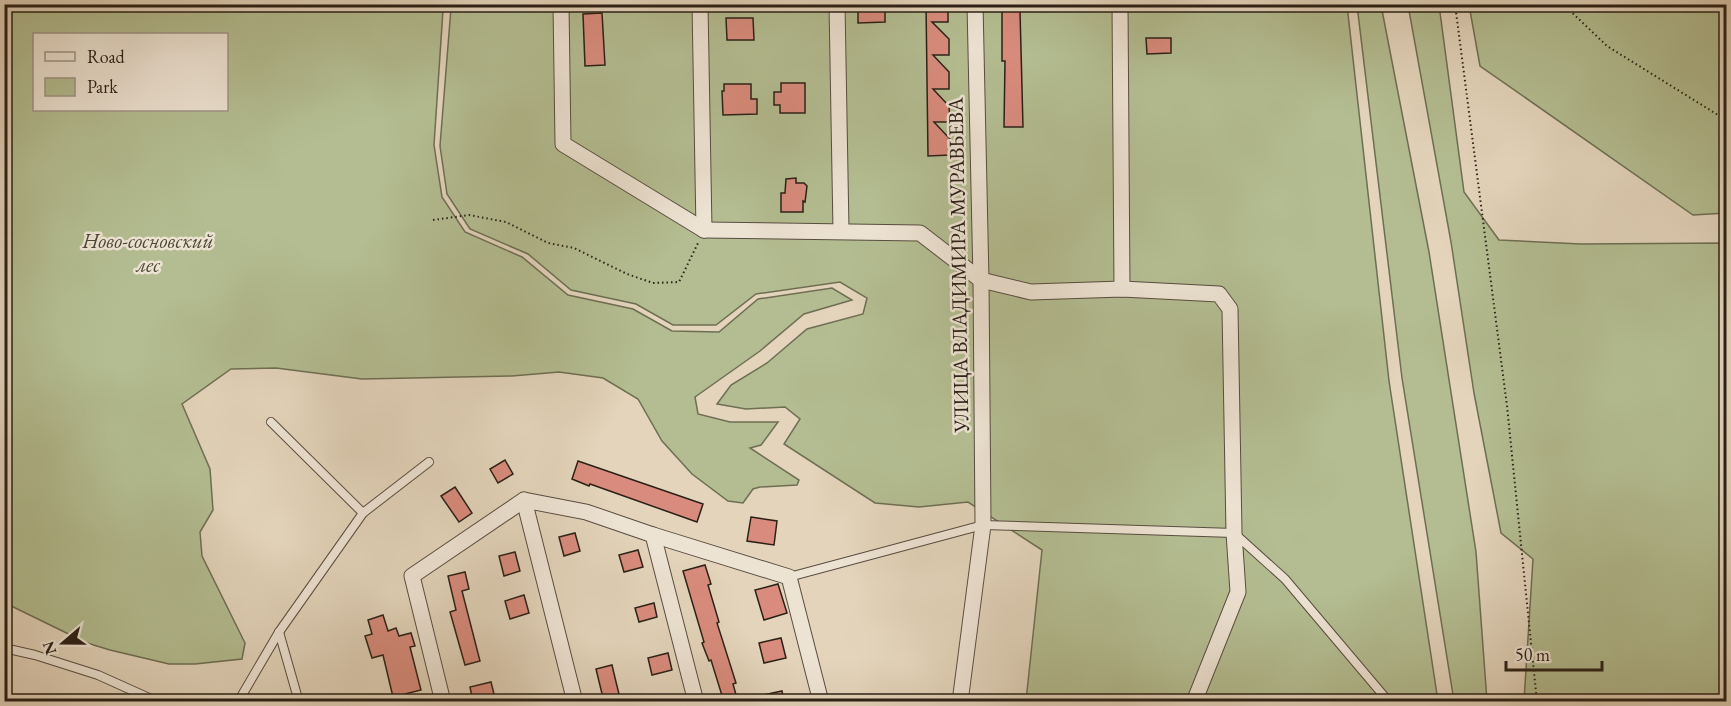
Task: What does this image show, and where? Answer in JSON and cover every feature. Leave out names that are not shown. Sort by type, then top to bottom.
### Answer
[{"type":"street","points":[[561,4],[563,144],[704,230],[920,233],[981,280],[1031,292],[1122,289],[1219,294],[1230,309],[1234,533],[1238,591],[1194,702]]},
{"type":"street","points":[[700,4],[704,230]]},
{"type":"street","points":[[837,4],[841,231]]},
{"type":"street","name":"УЛИЦА ВЛАДИМИРА МУРАВЬЕВА","points":[[960,702],[983,525],[975,4]]},
{"type":"street","points":[[1120,4],[1122,289]]},
{"type":"street","points":[[524,500],[575,702]]},
{"type":"street","points":[[443,702],[412,576],[524,500],[586,512],[789,577],[820,702]]},
{"type":"street","points":[[653,535],[696,702]]},
{"type":"lane","points":[[271,422],[363,513]]},
{"type":"lane","points":[[238,702],[279,632],[363,513],[429,462]]},
{"type":"lane","points":[[789,577],[983,525],[1234,533],[1285,579],[1389,702]]},
{"type":"lane","points":[[279,632],[299,702]]},
{"type":"lane","points":[[4,648],[35,655],[98,675],[158,702]]},
{"type":"path","points":[[1455,4],[1507,406],[1537,702]]},
{"type":"path","points":[[1563,4],[1607,46],[1726,120]]},
{"type":"path","points":[[433,220],[470,215],[506,222],[548,243],[574,248],[627,274],[653,283],[679,282],[704,230]]},
{"type":"green space","name":"Ново-сосновский лес","points":[[5,4],[441,5],[443,10],[434,145],[442,197],[465,232],[522,257],[568,295],[633,309],[672,331],[719,332],[758,299],[832,288],[852,300],[804,314],[760,351],[695,397],[698,414],[730,422],[778,422],[761,445],[750,448],[799,480],[797,485],[753,489],[743,503],[728,501],[692,474],[662,441],[638,399],[603,378],[559,372],[512,376],[362,379],[276,368],[231,369],[182,404],[210,469],[213,510],[200,532],[202,556],[245,643],[242,659],[169,664],[87,643],[5,603]]},
{"type":"green space","points":[[449,5],[1347,5],[1389,381],[1438,701],[1026,701],[1042,550],[968,502],[919,507],[875,503],[784,444],[800,419],[785,407],[746,409],[717,404],[731,385],[767,363],[807,329],[863,314],[867,298],[840,282],[756,294],[716,325],[673,325],[636,304],[571,290],[528,254],[470,229],[447,194],[440,146],[451,8]]},
{"type":"green space","points":[[1357,5],[1381,5],[1429,252],[1476,552],[1487,701],[1454,701],[1402,378]]},
{"type":"green space","points":[[1408,5],[1439,5],[1464,192],[1499,240],[1581,244],[1726,243],[1726,701],[1524,701],[1533,559],[1501,533],[1474,393],[1451,242]]},
{"type":"green space","points":[[1469,5],[1726,5],[1726,213],[1693,215],[1480,66]]},
{"type":"building","points":[[858,4],[885,4],[885,22],[858,23]]},
{"type":"building","points":[[926,4],[948,4],[948,22],[932,22],[949,39],[949,55],[933,55],[949,72],[949,89],[933,89],[949,106],[950,122],[934,122],[950,139],[950,155],[928,156]]},
{"type":"building","points":[[1002,11],[1020,11],[1023,127],[1004,127],[1005,61],[1002,61]]},
{"type":"building","points":[[602,13],[605,65],[585,66],[583,14]]},
{"type":"building","points":[[726,18],[753,18],[754,40],[727,40]]},
{"type":"building","points":[[1146,38],[1171,38],[1171,53],[1147,54]]},
{"type":"building","points":[[781,83],[805,83],[805,113],[780,113],[780,105],[774,105],[774,92],[781,92]]},
{"type":"building","points":[[724,84],[751,84],[751,99],[757,99],[757,114],[723,115]]},
{"type":"building","points":[[796,178],[796,183],[804,183],[807,186],[803,212],[781,212],[781,193],[785,193],[786,179]]},
{"type":"building","points":[[505,460],[513,474],[498,483],[490,469]]},
{"type":"building","points":[[578,461],[703,504],[697,522],[572,479]]},
{"type":"building","points":[[455,487],[472,513],[459,522],[441,496]]},
{"type":"building","points":[[751,517],[777,521],[774,545],[747,541]]},
{"type":"building","points":[[575,533],[580,551],[564,556],[559,537]]},
{"type":"building","points":[[638,550],[643,567],[624,572],[619,555]]},
{"type":"building","points":[[515,552],[520,571],[504,576],[499,556]]},
{"type":"building","points":[[705,565],[711,584],[708,585],[719,622],[717,623],[736,683],[733,684],[738,702],[724,702],[711,660],[709,661],[702,643],[704,642],[683,571]]},
{"type":"building","points":[[465,572],[469,589],[462,591],[480,661],[465,665],[450,612],[456,610],[448,576]]},
{"type":"building","points":[[778,584],[787,613],[764,620],[755,590]]},
{"type":"building","points":[[524,595],[529,613],[510,619],[505,601]]},
{"type":"building","points":[[654,603],[657,617],[639,622],[635,608]]},
{"type":"building","points":[[383,615],[388,631],[396,628],[399,636],[411,633],[415,646],[410,647],[421,690],[393,697],[383,655],[372,658],[365,636],[372,634],[368,620]]},
{"type":"building","points":[[781,638],[786,658],[764,663],[759,643]]},
{"type":"building","points":[[668,653],[672,670],[652,675],[648,658]]},
{"type":"building","points":[[612,665],[621,702],[604,702],[596,669]]},
{"type":"building","points":[[491,682],[496,702],[473,702],[470,687]]},
{"type":"building","points":[[782,691],[784,702],[755,702],[754,697]]}]
